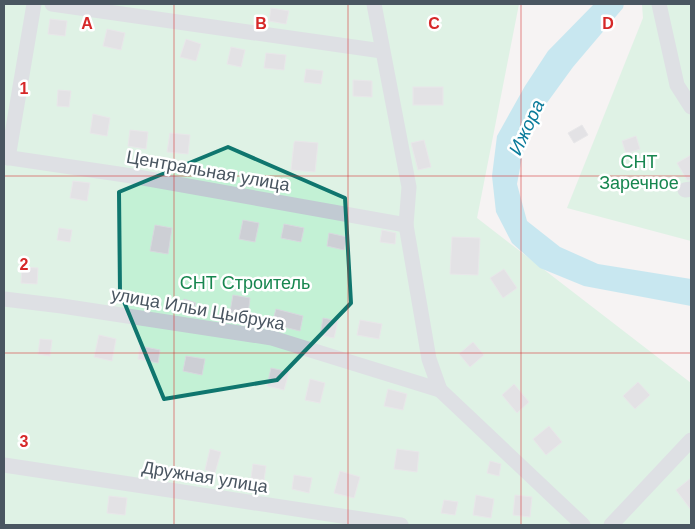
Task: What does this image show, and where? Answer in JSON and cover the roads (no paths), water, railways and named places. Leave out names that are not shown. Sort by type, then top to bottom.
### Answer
[{"type":"street","points":[[6,158],[34,4]]},
{"type":"street","points":[[52,4],[382,51]]},
{"type":"street","points":[[374,4],[409,187],[406,224],[429,359],[440,390],[583,525]]},
{"type":"street","points":[[659,4],[677,85],[691,107]]},
{"type":"street","name":"Центральная улица","points":[[6,158],[132,176],[406,224]]},
{"type":"street","name":"улица Ильи Цыбрука","points":[[4,299],[272,338],[440,390]]},
{"type":"street","points":[[611,525],[691,440]]},
{"type":"street","name":"Дружная улица","points":[[4,465],[401,525]]},
{"type":"water","name":"Ижора","points":[[594,4],[624,4],[623,8],[573,67],[541,111],[524,147],[517,184],[527,221],[560,247],[598,264],[691,279],[691,306],[584,286],[540,268],[512,243],[496,212],[492,176],[497,136],[525,86],[548,51]]},
{"type":"park label","name":"СНТ Заречное","points":[[639,172]]},
{"type":"park label","name":"СНТ Строитель","points":[[245,283]]}]
